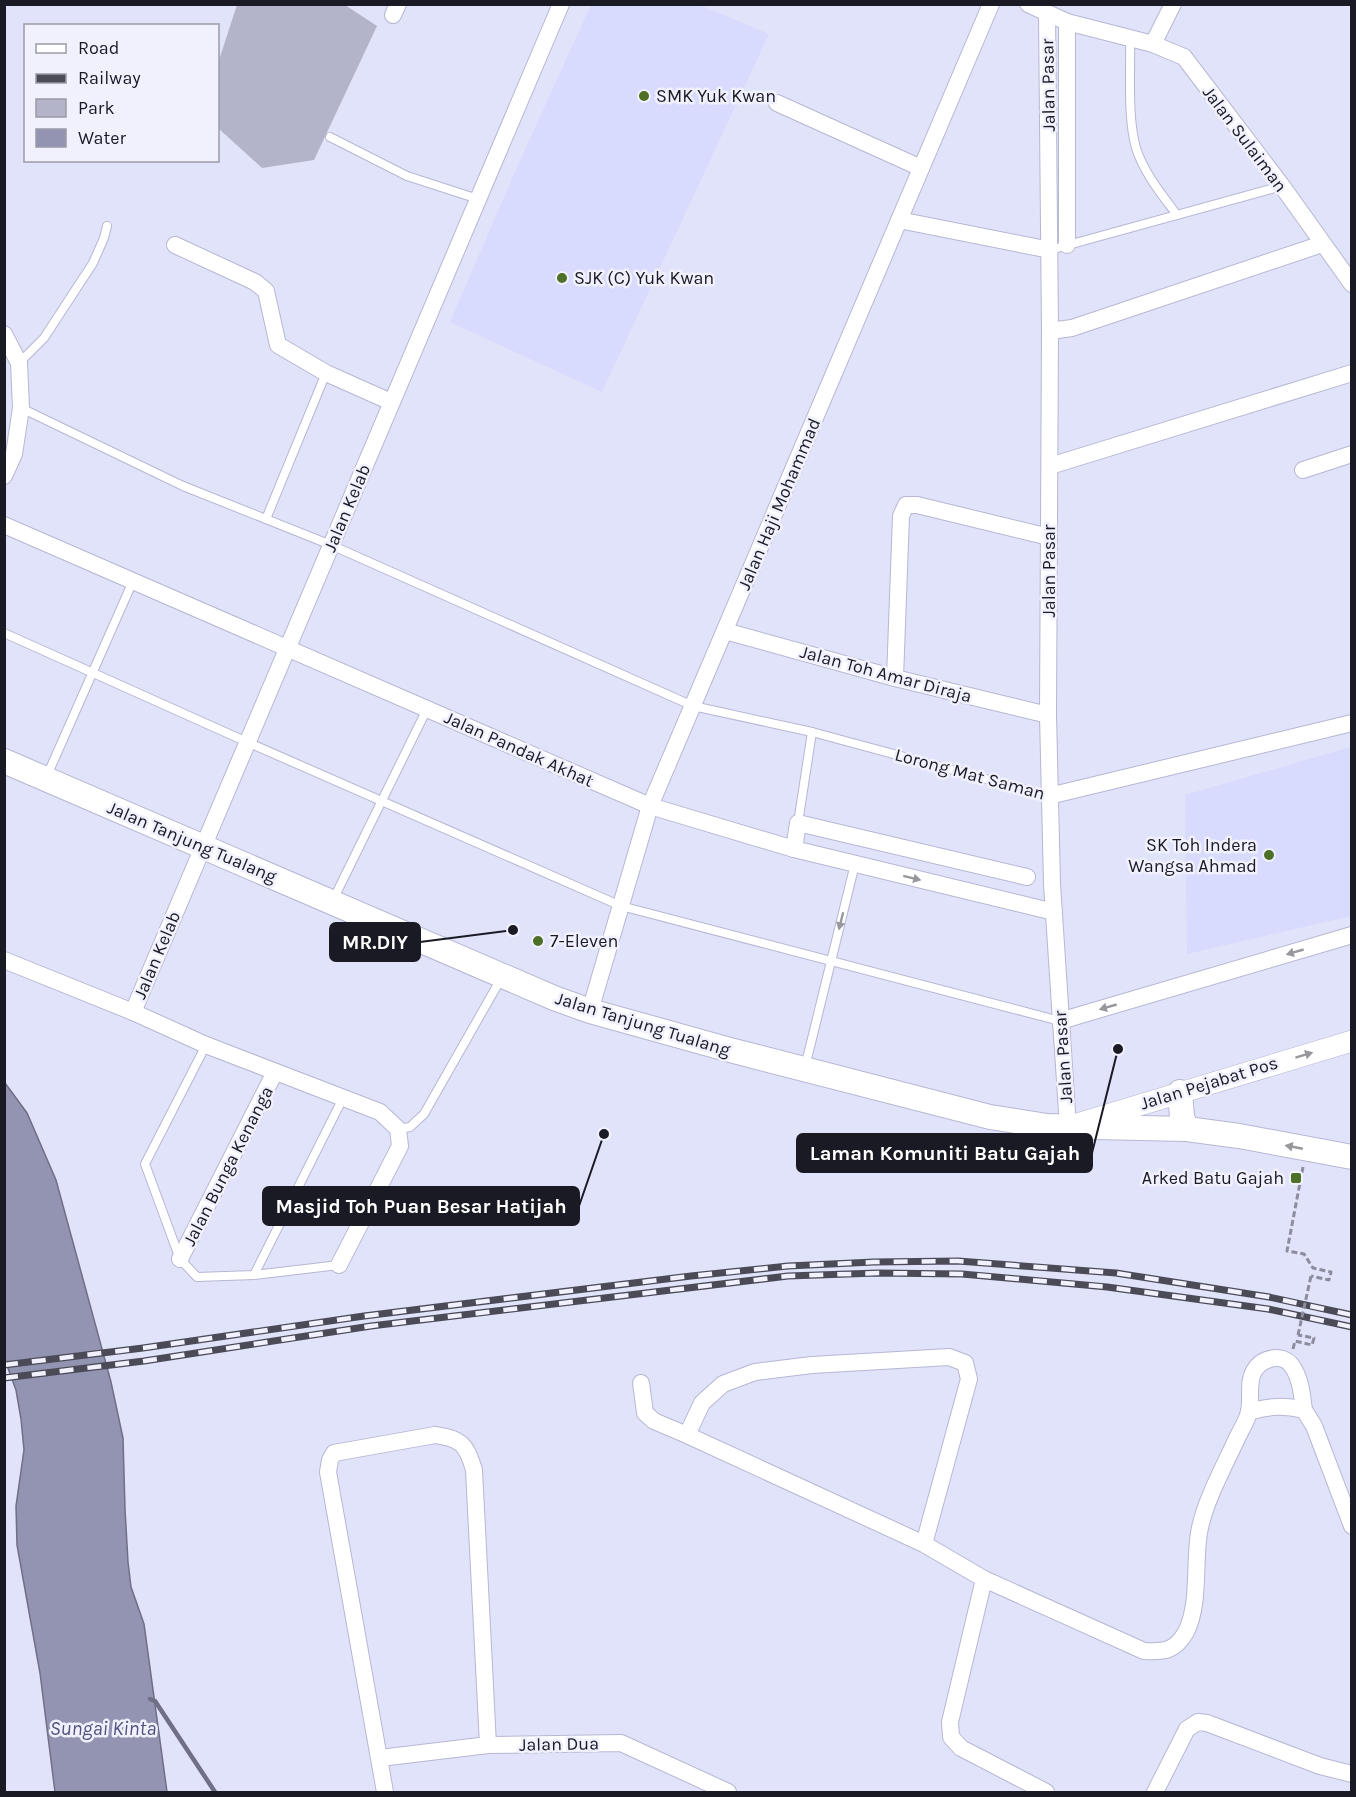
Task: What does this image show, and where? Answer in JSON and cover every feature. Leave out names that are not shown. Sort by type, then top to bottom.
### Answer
[{"type":"main road","name":"Jalan Tanjung Tualang","points":[[4,761],[554,998],[590,1011],[805,1070],[990,1117],[1068,1127],[1186,1129],[1239,1136],[1352,1157]]},
{"type":"main road","points":[[1180,1092],[1182,1117],[1186,1129]]},
{"type":"street","name":"Jalan Kelab","points":[[133,1012],[561,4]]},
{"type":"street","name":"Jalan Haji Mohammad","points":[[590,1011],[650,806],[991,4]]},
{"type":"street","name":"Jalan Sulaiman","points":[[1028,4],[1067,22],[1154,44],[1184,57],[1282,186],[1352,284]]},
{"type":"street","points":[[1154,44],[1173,4]]},
{"type":"street","name":"Jalan Pasar","points":[[1047,14],[1050,250],[1049,796],[1060,1021],[1068,1127]]},
{"type":"street","points":[[1067,22],[1067,245]]},
{"type":"street","points":[[777,103],[921,168]]},
{"type":"street","points":[[899,220],[1050,250]]},
{"type":"street","points":[[1050,331],[1072,328],[1322,244]]},
{"type":"street","points":[[175,245],[255,282],[266,291],[278,345],[326,373],[391,402]]},
{"type":"street","points":[[4,334],[19,363],[21,408],[14,454],[4,476]]},
{"type":"street","points":[[1050,466],[1352,373]]},
{"type":"street","points":[[1303,470],[1352,454]]},
{"type":"street","points":[[895,678],[901,516],[906,505],[917,505],[1049,537]]},
{"type":"street","name":"Jalan Pandak Akhat","points":[[4,525],[650,806],[794,849],[1054,912]]},
{"type":"street","name":"Jalan Toh Amar Diraja","points":[[725,632],[1048,716]]},
{"type":"street","name":"Lorong Mat Saman","points":[[1049,796],[1352,723]]},
{"type":"street","points":[[794,849],[798,823],[1027,877]]},
{"type":"street","points":[[990,897],[996,870]]},
{"type":"street","points":[[1060,1021],[1352,935]]},
{"type":"street","name":"Jalan Bunga Kenanga","points":[[4,960],[133,1012],[206,1046],[380,1112],[398,1129]]},
{"type":"street","name":"Jalan Pejabat Pos","points":[[1068,1127],[1352,1041]]},
{"type":"street","name":"Jalan Bunga Kenanga","points":[[180,1259],[275,1072]]},
{"type":"street","points":[[339,1265],[400,1146],[398,1129]]},
{"type":"street","points":[[687,1435],[702,1403],[723,1384],[755,1372],[812,1365],[949,1357],[965,1363],[969,1379],[924,1544]]},
{"type":"street","points":[[641,1383],[645,1413],[654,1421],[924,1544],[984,1579],[1144,1651],[1160,1652],[1175,1647],[1187,1630],[1194,1604],[1199,1532],[1207,1506],[1249,1412],[1250,1385],[1254,1370],[1265,1360],[1279,1358],[1289,1362],[1296,1372],[1304,1410],[1314,1426],[1352,1526]]},
{"type":"street","points":[[1249,1412],[1271,1406],[1288,1406],[1304,1410]]},
{"type":"street","points":[[385,1792],[328,1472],[334,1453],[435,1435],[450,1437],[462,1444],[470,1456],[474,1470],[488,1745]]},
{"type":"street","points":[[984,1579],[950,1722],[951,1737],[961,1748],[1046,1792]]},
{"type":"street","points":[[1155,1792],[1187,1729],[1198,1722],[1207,1723],[1320,1766],[1352,1774]]},
{"type":"street","name":"Jalan Dua","points":[[380,1758],[488,1745],[621,1743],[728,1792]]},
{"type":"lane","points":[[1130,37],[1131,124],[1136,150],[1152,182],[1177,215]]},
{"type":"lane","points":[[330,137],[407,176],[478,199]]},
{"type":"lane","points":[[1050,250],[1282,186]]},
{"type":"lane","points":[[19,363],[44,338],[93,263],[107,226]]},
{"type":"lane","points":[[266,519],[326,373]]},
{"type":"lane","name":"Lorong Mat Saman","points":[[21,408],[183,486],[331,545],[693,706],[812,732],[1049,796]]},
{"type":"lane","points":[[46,779],[134,581]]},
{"type":"lane","points":[[4,633],[621,906],[1060,1021]]},
{"type":"lane","points":[[332,902],[427,709]]},
{"type":"lane","points":[[798,823],[812,732]]},
{"type":"lane","points":[[805,1070],[855,864]]},
{"type":"lane","points":[[398,1129],[410,1127],[424,1114],[503,976]]},
{"type":"lane","points":[[206,1046],[145,1164],[180,1259],[197,1277],[255,1275],[339,1265]]},
{"type":"lane","points":[[255,1275],[343,1098]]},
{"type":"path","points":[[1296,1341],[1312,1345],[1314,1338],[1298,1335],[1311,1276],[1329,1280],[1331,1272],[1313,1268],[1304,1254],[1287,1251],[1307,1149]]},
{"type":"shaded area","points":[[591,5],[700,5],[769,34],[602,392],[450,322]]},
{"type":"shaded area","name":"SK Toh Indera Wangsa Ahmad","points":[[1351,747],[1351,916],[1187,954],[1185,795]]},
{"type":"green space","points":[[237,5],[345,5],[377,26],[314,160],[262,168],[219,129],[219,60]]},
{"type":"water","name":"Sungai Kinta","points":[[5,1083],[27,1113],[56,1180],[111,1382],[123,1438],[125,1509],[131,1587],[144,1624],[167,1792],[55,1792],[40,1673],[17,1545],[16,1506],[24,1450],[16,1390],[5,1360]]},
{"type":"waterway","points":[[150,1699],[155,1701],[215,1792]]},
{"type":"railway","points":[[4,1365],[143,1348],[364,1316],[691,1276],[788,1266],[874,1262],[958,1261],[1116,1273],[1269,1297],[1352,1315]]},
{"type":"railway","points":[[4,1378],[144,1361],[371,1326],[788,1276],[878,1273],[962,1274],[1107,1287],[1268,1309],[1352,1327]]},
{"type":"place","name":"SMK Yuk Kwan","points":[[644,96]]},
{"type":"place","name":"SJK (C) Yuk Kwan","points":[[562,278]]},
{"type":"place","name":"SK Toh Indera Wangsa Ahmad","points":[[1269,855]]},
{"type":"place","name":"MR.DIY","points":[[513,930]]},
{"type":"place","name":"7-Eleven","points":[[538,941]]},
{"type":"place","name":"Laman Komuniti Batu Gajah","points":[[1118,1049]]},
{"type":"place","name":"Masjid Toh Puan Besar Hatijah","points":[[604,1134]]},
{"type":"place","name":"Arked Batu Gajah","points":[[1296,1178]]}]
